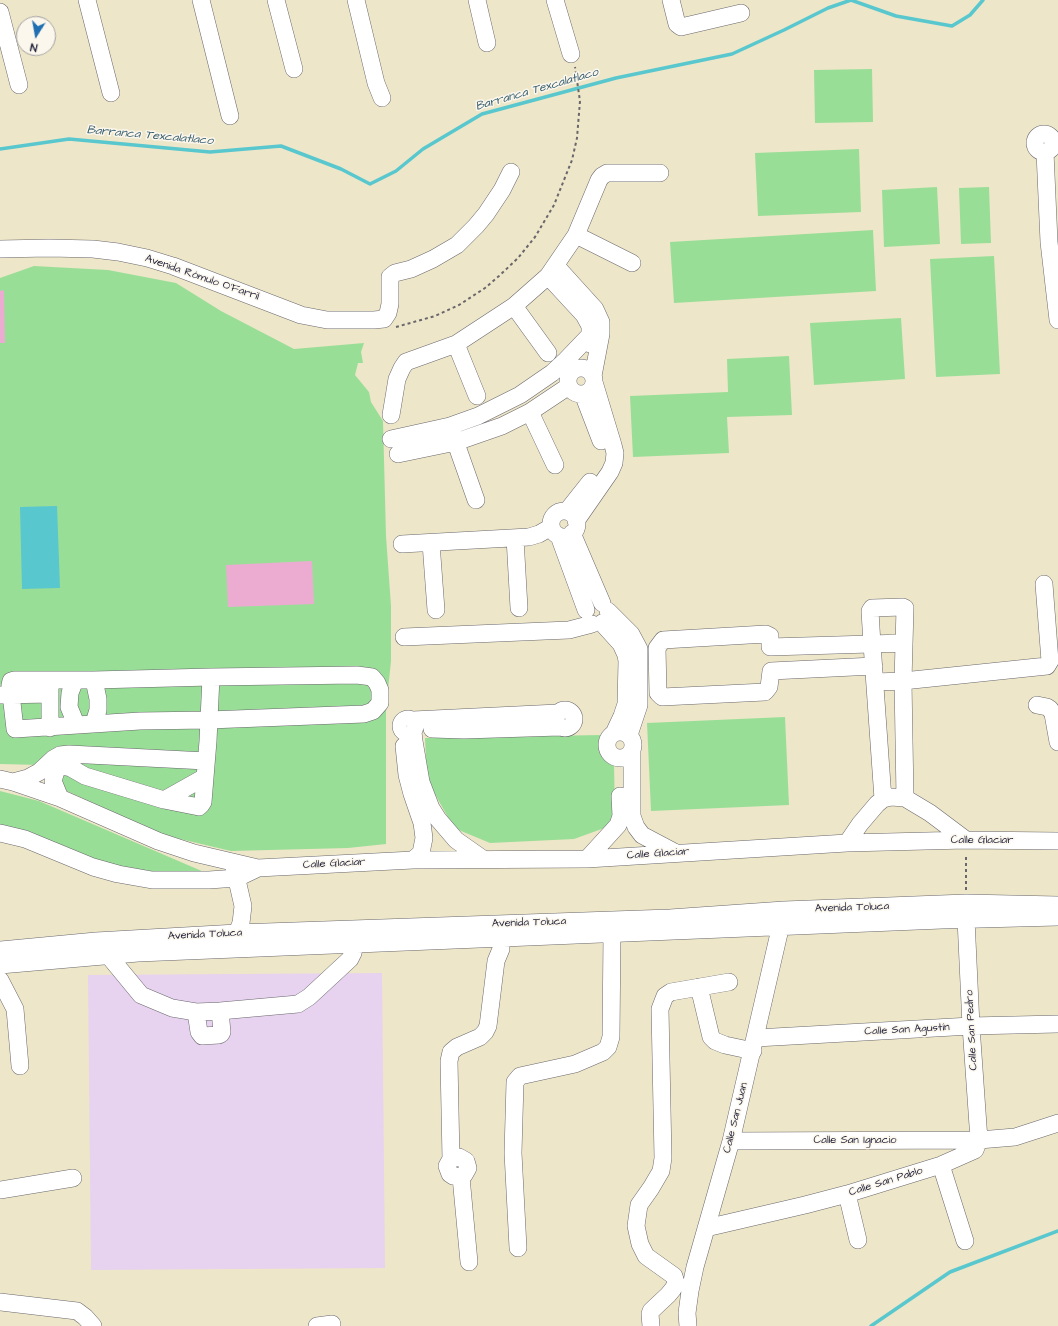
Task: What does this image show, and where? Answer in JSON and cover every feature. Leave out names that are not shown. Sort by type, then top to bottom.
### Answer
[{"type":"street","points":[[87,0],[111,93]]},
{"type":"street","points":[[201,0],[230,116]]},
{"type":"street","points":[[276,0],[294,69]]},
{"type":"street","points":[[356,0],[376,83],[382,98]]},
{"type":"street","points":[[477,0],[488,43]]},
{"type":"street","points":[[671,0],[677,24],[681,27],[741,13]]},
{"type":"street","points":[[555,1],[572,58]]},
{"type":"street","points":[[0,12],[19,85]]},
{"type":"street","points":[[1045,152],[1049,242],[1058,320]]},
{"type":"street","name":"Avenida Rómulo O'Farril","points":[[1,253],[49,248],[93,249],[147,258],[173,266],[301,315],[327,320],[374,320],[384,318],[388,313],[390,304],[390,277],[395,273],[411,269],[434,259],[457,245],[486,214],[502,190],[511,172]]},
{"type":"street","points":[[391,415],[397,379],[406,362],[456,344],[514,306],[552,271],[576,235],[602,176],[607,173],[660,173]]},
{"type":"street","points":[[576,235],[632,262]]},
{"type":"street","points":[[402,544],[529,537],[565,526],[600,470],[603,462],[603,447],[585,381],[591,334],[590,326],[584,315],[552,271]]},
{"type":"street","points":[[394,447],[453,434],[502,426],[585,381],[601,334],[601,322],[595,309],[552,271]]},
{"type":"street","points":[[514,306],[548,353]]},
{"type":"street","points":[[453,434],[478,416],[520,395],[552,373],[591,334]]},
{"type":"street","points":[[456,344],[477,396]]},
{"type":"street","points":[[530,412],[555,465]]},
{"type":"street","points":[[453,434],[476,500]]},
{"type":"street","points":[[565,526],[598,614],[621,644],[627,661],[626,704],[622,716],[632,816],[636,827],[642,835],[676,853]]},
{"type":"street","points":[[515,538],[519,608]]},
{"type":"street","points":[[431,543],[436,610]]},
{"type":"street","points":[[771,671],[874,674],[904,681],[1048,666],[1050,661],[1044,584]]},
{"type":"street","points":[[883,799],[872,644],[871,609],[904,606],[905,798]]},
{"type":"street","points":[[404,637],[569,630],[598,614]]},
{"type":"street","points":[[766,634],[770,636],[771,671],[769,687],[764,692],[662,697],[658,692],[657,648],[663,640],[766,634]]},
{"type":"street","points":[[770,647],[904,643]]},
{"type":"street","points":[[62,761],[85,776],[164,800],[198,807],[203,802],[209,720],[210,677]]},
{"type":"street","points":[[210,677],[372,677],[377,682],[380,690],[380,703],[373,711],[364,714],[140,721],[76,724],[50,728],[15,729],[5,695],[11,681],[14,680],[50,687],[74,680],[210,677]]},
{"type":"street","points":[[74,680],[70,693],[69,707],[76,724]]},
{"type":"street","points":[[94,680],[98,699],[98,710],[94,723]]},
{"type":"street","points":[[50,687],[50,728]]},
{"type":"street","points":[[1037,705],[1048,707],[1053,714],[1058,742]]},
{"type":"street","points":[[483,859],[456,840],[438,819],[425,811],[412,794],[404,753],[411,728],[443,724],[559,720]]},
{"type":"street","points":[[586,859],[616,829],[620,821],[624,744]]},
{"type":"street","points":[[7,780],[46,777],[59,768],[62,761],[69,754],[113,756],[206,769]]},
{"type":"street","points":[[46,777],[60,798]]},
{"type":"street","name":"Calle Glaciar","points":[[7,780],[60,798],[158,841],[194,853],[234,870]]},
{"type":"street","points":[[848,843],[860,824],[883,799],[891,797],[905,798],[930,813],[966,840]]},
{"type":"street","points":[[413,860],[421,852],[424,838],[425,811]]},
{"type":"street","name":"Calle Glaciar","points":[[0,832],[25,840],[93,867],[118,874],[152,880],[209,880],[234,870],[413,860],[586,859],[848,843],[966,840],[1058,841]]},
{"type":"street","points":[[234,870],[243,906],[241,923],[236,933]]},
{"type":"street","name":"Avenida Toluca","points":[[495,931],[612,934],[783,918],[966,911],[1058,905]]},
{"type":"street","name":"Avenida Toluca","points":[[966,911],[1058,918]]},
{"type":"street","name":"Calle San Pedro","points":[[966,911],[971,1026],[979,1140]]},
{"type":"street","name":"Avenida Toluca","points":[[0,965],[355,936],[495,931],[703,916],[783,918]]},
{"type":"street","name":"Calle San Juan","points":[[688,1326],[687,1313],[695,1267],[731,1141],[783,918]]},
{"type":"street","points":[[470,1262],[461,1177],[453,1176],[448,1170],[448,1162],[451,1159],[449,1061],[451,1052],[457,1046],[480,1037],[488,1026],[496,961],[502,949],[495,931]]},
{"type":"street","name":"Avenida Toluca","points":[[0,950],[80,942],[236,933],[355,936]]},
{"type":"street","points":[[518,1248],[513,1153],[515,1082],[520,1076],[574,1064],[603,1052],[608,1047],[611,1037],[612,934]]},
{"type":"street","points":[[108,955],[140,995],[172,1008],[196,1012],[220,1011],[298,1004],[309,997],[350,958],[355,936]]},
{"type":"street","points":[[0,980],[15,1009],[20,1066]]},
{"type":"street","points":[[651,1326],[651,1311],[668,1295],[676,1283],[674,1276],[646,1256],[640,1244],[636,1226],[639,1205],[652,1188],[661,1171],[663,1158],[660,1009],[665,996],[671,992],[729,982]]},
{"type":"street","name":"Calle San Agustín","points":[[699,987],[711,1037],[715,1041],[725,1045],[754,1044],[971,1026],[1058,1024]]},
{"type":"street","points":[[196,1012],[199,1032],[202,1036],[221,1034],[220,1011]]},
{"type":"street","points":[[979,1140],[1015,1137],[1058,1123]]},
{"type":"street","name":"Calle San Ignacio","points":[[731,1141],[979,1140]]},
{"type":"street","name":"Calle San Pablo","points":[[706,1228],[847,1194],[940,1165],[975,1150],[979,1140]]},
{"type":"street","points":[[940,1165],[965,1241]]},
{"type":"street","points":[[0,1190],[73,1178]]},
{"type":"street","points":[[847,1194],[858,1240]]},
{"type":"street","points":[[0,1302],[76,1312],[85,1317],[93,1326]]},
{"type":"path","points":[[392,328],[435,316],[459,305],[485,288],[518,258],[535,238],[554,205],[572,160],[577,138],[580,101],[577,78],[572,58]]},
{"type":"path","points":[[966,840],[966,911]]},
{"type":"shaded area","points":[[382,973],[385,1268],[91,1270],[88,975]]},
{"type":"green space","points":[[872,69],[873,122],[815,123],[814,70]]},
{"type":"green space","points":[[859,149],[861,212],[758,216],[755,153]]},
{"type":"green space","points":[[937,187],[940,244],[884,247],[882,190]]},
{"type":"green space","points":[[989,187],[991,243],[961,244],[959,188]]},
{"type":"green space","points":[[873,230],[876,291],[674,303],[670,242]]},
{"type":"green space","points":[[994,256],[1000,374],[936,377],[930,259]]},
{"type":"green space","points":[[34,266],[108,270],[176,283],[221,311],[294,349],[364,343],[361,352],[363,363],[358,363],[355,375],[369,392],[371,402],[383,421],[386,536],[391,606],[391,661],[386,709],[386,844],[348,848],[231,851],[163,835],[67,791],[41,765],[0,764],[0,278]]},
{"type":"green space","points":[[901,318],[905,379],[814,385],[810,323]]},
{"type":"green space","points":[[789,356],[792,415],[727,417],[729,453],[633,457],[630,396],[728,392],[727,359]]},
{"type":"green space","points":[[785,717],[789,805],[651,811],[647,723]]},
{"type":"green space","points":[[602,735],[605,759],[614,763],[615,817],[610,826],[574,839],[490,843],[454,828],[427,780],[425,738]]},
{"type":"green space","points":[[0,791],[39,801],[211,875],[122,869],[0,830]]},
{"type":"water","points":[[57,506],[60,588],[22,589],[20,507]]},
{"type":"building","points":[[4,290],[5,343],[0,343],[0,291]]},
{"type":"building","points":[[312,561],[314,604],[228,607],[226,565]]},
{"type":"waterway","name":"Barranca Texcalatlaco","points":[[0,149],[69,139],[210,152],[281,146],[341,169],[370,184],[396,171],[423,149],[482,114],[616,78],[732,54],[828,8],[851,0],[896,16],[952,26],[970,15],[983,0]]},
{"type":"waterway","points":[[871,1326],[950,1272],[1058,1231]]}]
